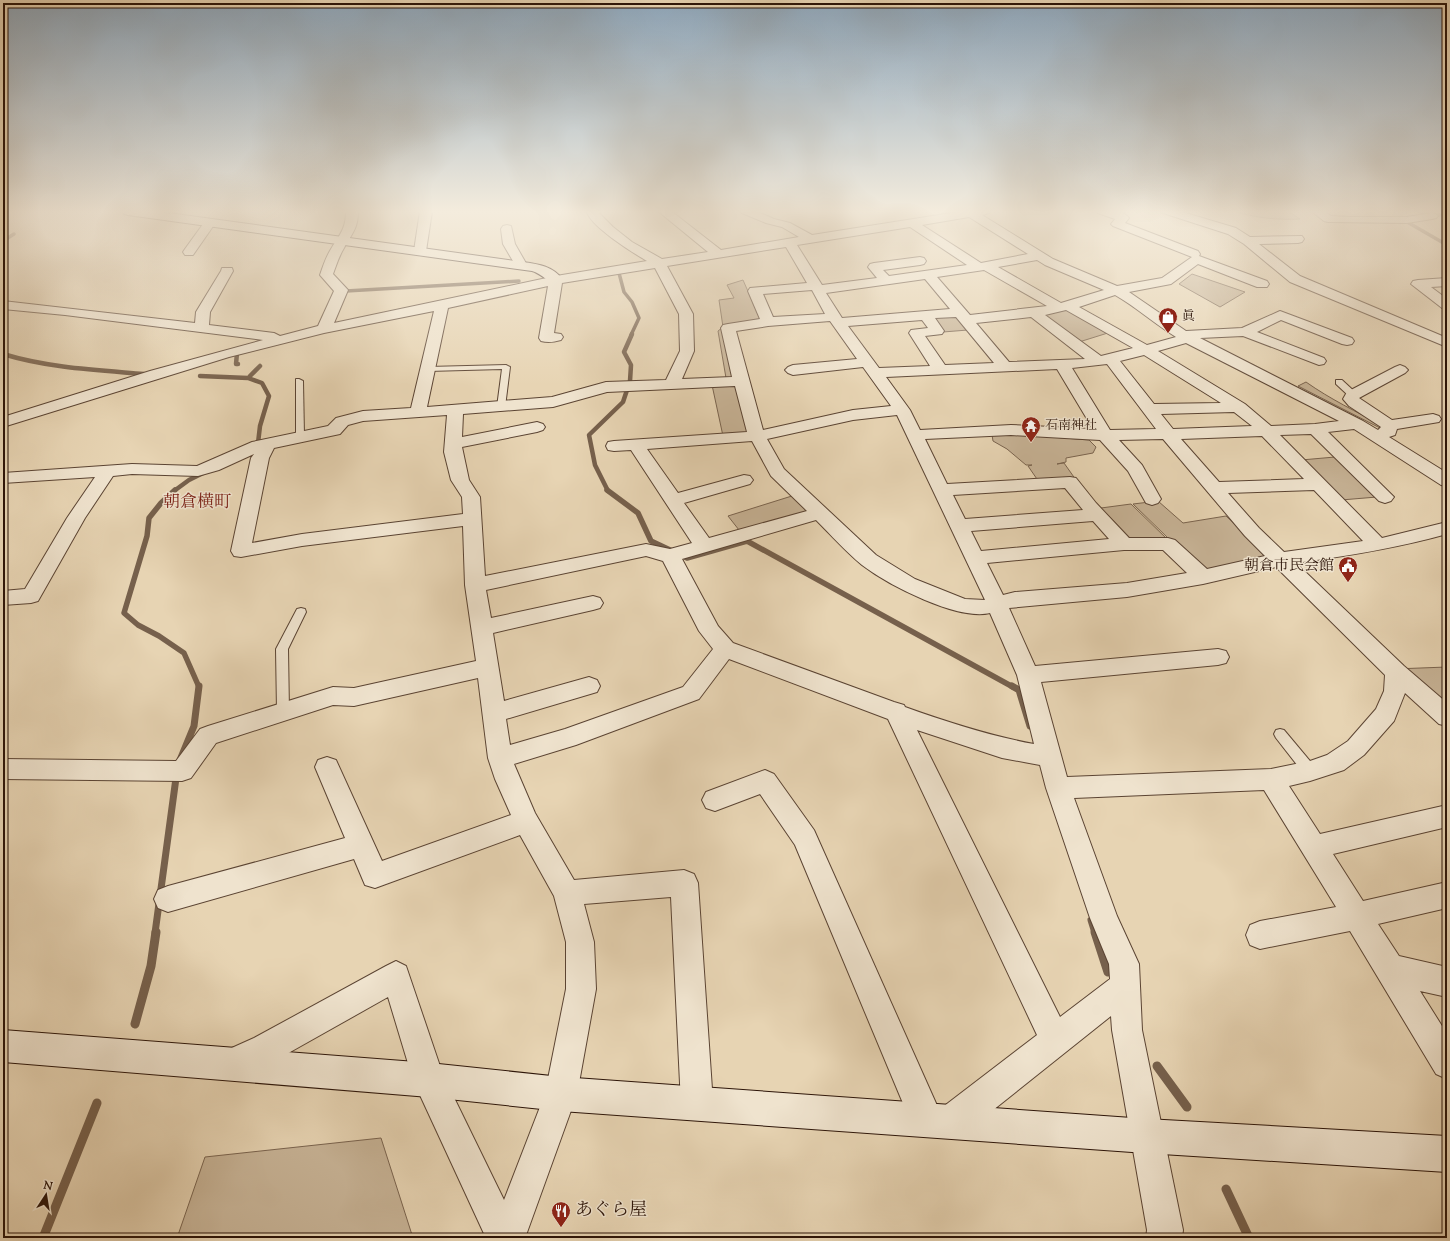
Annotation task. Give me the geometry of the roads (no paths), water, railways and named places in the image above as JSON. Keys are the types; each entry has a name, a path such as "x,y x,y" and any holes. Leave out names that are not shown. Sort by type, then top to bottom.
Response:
{"street":[{"path":"324,329 341,290 326,276 329,269"},
{"path":"540,269 553,275 556,280 546,338"},
{"path":"593,269 597,273"},
{"path":"3,422 224,354 324,329 556,280 620,269"},
{"path":"663,269 686,314 687,350 672,383"},
{"path":"806,269 836,320 902,410 960,526 997,604 1028,675 1058,788 1104,918 1124,964 1127,1030 1165,1230 1164,1238"},
{"path":"876,269 887,280"},
{"path":"768,322 755,291 817,288 967,269"},
{"path":"986,269 1146,349 1239,407 1266,430 1378,545"},
{"path":"1066,269 1116,290 1135,301 1165,324 1186,336 1357,424 1383,430 1433,419"},
{"path":"1184,269 1166,281 1116,290 1063,307 1034,313 963,316 926,315 768,322 728,328 757,436 777,472 869,560 908,584 962,606 981,608 1015,599 1127,590 1203,577 1281,559 1378,545 1447,528"},
{"path":"1223,269 1262,284"},
{"path":"1283,269 1295,279 1447,343"},
{"path":"202,328 203,312 227,271"},
{"path":"928,274 1004,366"},
{"path":"1404,284 1447,282"},
{"path":"1418,284 1447,305"},
{"path":"3,305 65,311 287,339"},
{"path":"418,412 442,305"},
{"path":"1034,313 1104,360 1150,409 1168,434 1252,532 1396,672 1447,717"},
{"path":"793,370 871,367 940,369 1062,364 1104,360 1146,349 1186,336 1245,332 1287,313 1347,341"},
{"path":"926,315 938,331 916,333 940,369"},
{"path":"1245,332 1319,361"},
{"path":"1062,364 1105,435 1136,469 1152,498"},
{"path":"1400,370 1353,395 1351,399 1383,430 1447,481"},
{"path":"3,478 108,470 155,469 198,471 258,446 334,430 342,421 363,416 553,402 606,387 741,381"},
{"path":"1150,409 1239,407"},
{"path":"455,410 453,452 460,480 471,497 475,585 500,758 507,779 526,821 567,893 580,942 581,989 561,1094 505,1238"},
{"path":"614,446 757,436 853,415 902,410"},
{"path":"915,435 1011,430 1105,435 1168,434 1315,429 1357,424"},
{"path":"453,444 537,428"},
{"path":"1315,429 1385,497"},
{"path":"268,444 260,458 241,551 302,540 472,519"},
{"path":"636,445 704,546"},
{"path":"3,598 31,596 76,518 108,470"},
{"path":"674,500 744,480"},
{"path":"942,490 1070,482 1124,544"},
{"path":"1214,488 1319,484"},
{"path":"475,585 646,550 670,556 819,513"},
{"path":"960,526 1098,515"},
{"path":"975,558 1124,544 1168,544 1203,577"},
{"path":"670,556 710,631 725,649 913,718 1002,748 1049,757"},
{"path":"482,628 593,603"},
{"path":"500,758 568,738 691,693 725,649"},
{"path":"1028,675 1218,657"},
{"path":"3,769 182,771 208,736 333,696 354,697 488,667"},
{"path":"1058,788 1271,779 1310,771 1335,763 1356,748 1386,714 1395,691 1396,672"},
{"path":"494,713 590,686"},
{"path":"896,711 1056,1041"},
{"path":"327,767 375,876 526,821"},
{"path":"1271,779 1358,916 1447,1064"},
{"path":"715,800 765,781 805,838 939,1121"},
{"path":"1314,846 1447,816"},
{"path":"168,899 362,845"},
{"path":"567,893 684,883 697,1104"},
{"path":"1260,935 1358,916 1447,895"},
{"path":"1390,969 1447,982"},
{"path":"231,1064 264,1049 396,976 429,1080 505,1238"},
{"path":"939,1121 1056,1041 1125,986"},
{"path":"3,1046 429,1080 561,1094 1146,1136 1447,1154"}],"lane":[{"path":"428,369 506,367 501,407"},
{"path":"299,381 300,436"},
{"path":"1339,382 1353,395"},
{"path":"283,712 282,649 301,612"},
{"path":"1280,734 1310,771"}],"waterway":[{"path":"619,273 624,292 632,302 639,318 631,335"},
{"path":"346,291 519,281"},
{"path":"608,491 595,465 589,435 623,402 630,381 631,365 624,352 632,334"},
{"path":"237,353 236,364 238,364"},
{"path":"3,354 20,359 90,370 144,374"},
{"path":"250,376 260,366"},
{"path":"200,376 248,378 262,383 269,396 260,426 258,443"},
{"path":"174,491 189,480 203,473"},
{"path":"175,490 161,503 149,518 147,536 124,613 138,625 159,636 184,653 199,687"},
{"path":"608,491 638,513 651,541 687,558 747,541 1013,687"},
{"path":"1012,686 1019,690 1030,726"},
{"path":"180,760 194,726 199,687"},
{"path":"155,933 176,778"},
{"path":"1091,920 1095,933"},
{"path":"135,1024 151,966 156,932"},
{"path":"1095,932 1108,972"},
{"path":"1157,1066 1187,1107"},
{"path":"43,1238 97,1103"},
{"path":"1226,1189 1249,1238"}],"place":[{"name":"眞","path":"1168,334"},
{"name":"石南神社","path":"1031,443"},
{"name":"朝倉市民会館","path":"1348,583"},
{"name":"あぐら屋","path":"561,1228"}],"district":[{"name":"朝倉横町","path":"197,503"}]}
